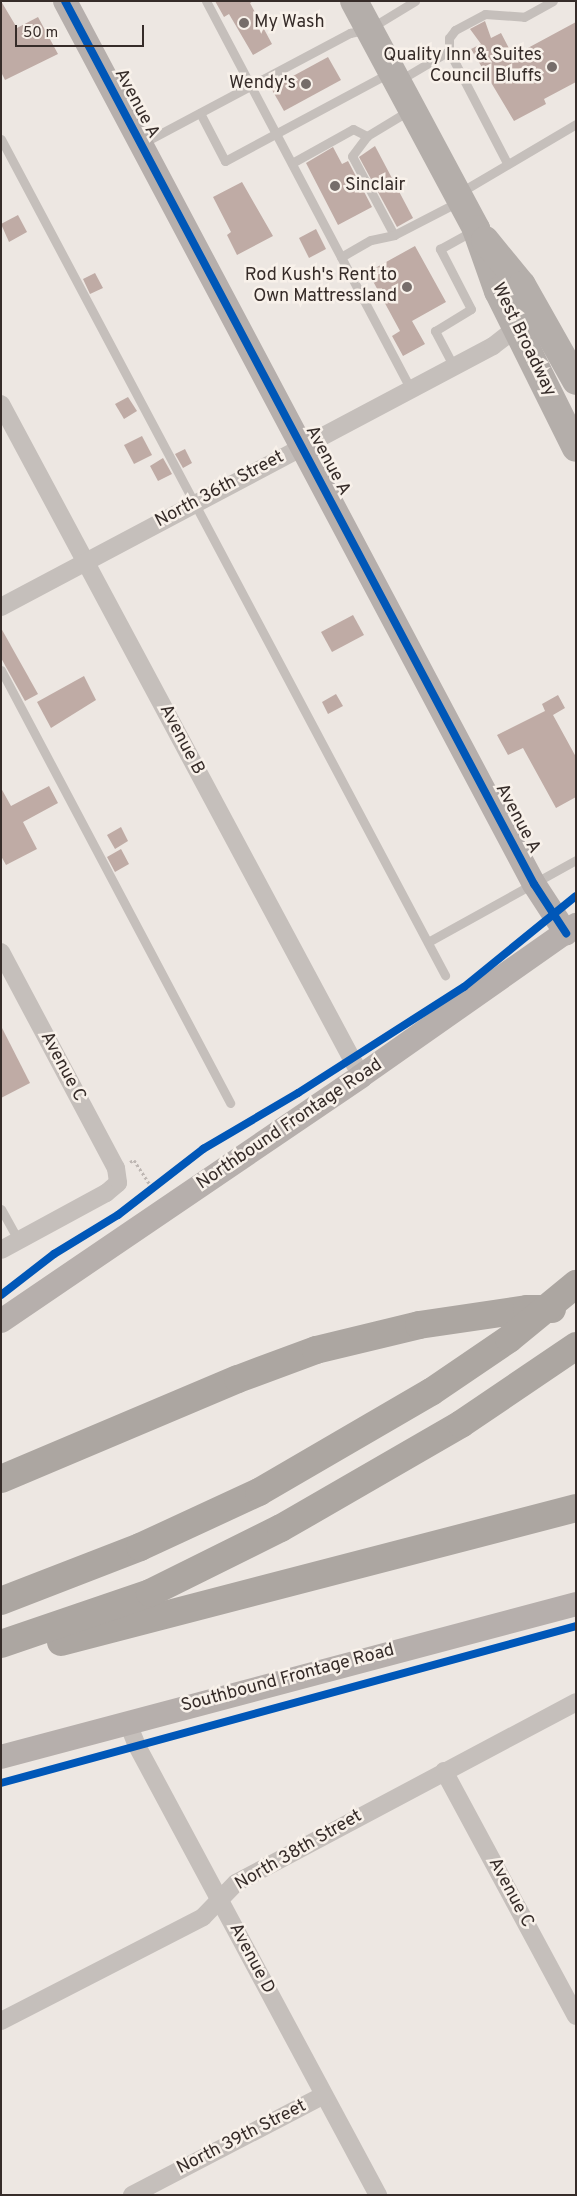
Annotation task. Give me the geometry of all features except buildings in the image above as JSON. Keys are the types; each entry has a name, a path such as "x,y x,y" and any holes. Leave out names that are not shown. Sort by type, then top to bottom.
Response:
{"highway":[{"path":"1,1601 140,1547 258,1492 430,1392 510,1339 576,1284"},
{"path":"1,1479 153,1414 316,1350 420,1325 527,1309 576,1308"},
{"path":"1,1644 150,1593 281,1528 462,1424 576,1346"},
{"path":"1,1658 472,1533 576,1508"}],"main road":[{"name":"West Broadway","path":"354,1 476,229 516,328 576,448"},
{"name":"West Broadway","path":"476,229 522,285 576,381"}],"street":[{"name":"Avenue A","path":"65,1 534,884 571,929"},
{"name":"North 36th Street","path":"1,607 412,390 493,346 516,328"},
{"name":"Avenue B","path":"1,404 361,1076"},
{"name":"Northbound Frontage Road","path":"1,1321 361,1076 571,929"},
{"name":"Avenue C","path":"1,952 116,1168 118,1183 106,1193 18,1240"},
{"path":"1,1250 18,1240"},
{"name":"Southbound Frontage Road","path":"1,1757 127,1721 576,1604"},
{"name":"North 38th Street","path":"1,2022 203,1918 236,1883 576,1702"},
{"name":"Avenue D","path":"127,1721 136,1746 378,2195"},
{"name":"Avenue C","path":"444,1771 576,2016"},
{"name":"North 39th Street","path":"132,2195 324,2095"}],"lane":[{"path":"206,1 412,390"},
{"path":"141,144 350,33 369,29 415,1"},
{"path":"507,163 449,51 448,38 455,30 485,14 524,17 553,1"},
{"path":"200,113 225,161 394,76 449,51"},
{"path":"394,235 352,156 367,136 412,109"},
{"path":"341,257 371,240 394,235 458,197 507,163 576,124"},
{"path":"292,162 352,129 367,136"},
{"path":"1,139 445,975"},
{"path":"454,367 435,331 471,309 440,249 476,229"},
{"path":"1,670 230,1103"},
{"path":"428,942 576,860"},
{"path":"1,1209 18,1240"}],"path":[{"path":"146,1194 160,1184"}],"cycle path":[{"path":"65,1 534,884 566,933"},
{"path":"1,1295 54,1254 118,1215 203,1149 298,1093 464,987 576,896"},
{"path":"1,1783 576,1626"}],"place":[{"name":"My Wash","path":"244,23"},
{"name":"Quality Inn & Suites Council Bluffs","path":"552,67"},
{"name":"Wendy's","path":"306,84"},
{"name":"Sinclair","path":"335,186"},
{"name":"Rod Kush's Rent to Own Mattressland","path":"407,287"}]}
